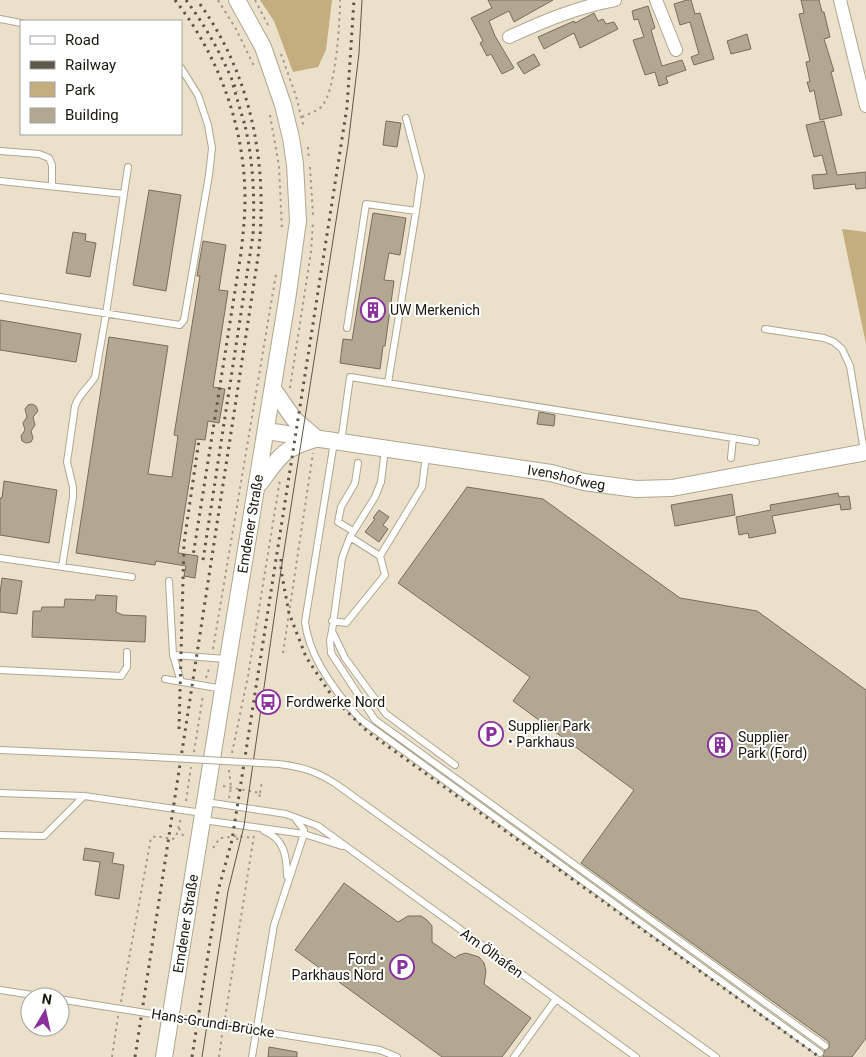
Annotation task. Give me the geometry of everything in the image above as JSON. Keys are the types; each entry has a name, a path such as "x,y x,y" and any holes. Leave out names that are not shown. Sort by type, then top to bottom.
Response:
{"street":[{"name":"Emdener Straße","path":"164,1057 223,688 220,658 257,486 298,221 295,164 291,138 273,72 263,47 237,0"},
{"path":"509,37 574,9 615,0"},
{"path":"656,0 676,50"},
{"path":"840,0 866,106"},
{"path":"272,389 315,446"},
{"name":"Ivenshofweg","path":"266,431 315,446 337,441 551,473 584,482 636,489 672,488 865,453"},
{"path":"257,486 284,452 303,442 315,446"}],"lane":[{"path":"0,20 20,23"},
{"path":"0,297 180,325 184,320 209,176 212,148 208,125 198,95 182,70"},
{"path":"388,383 421,176 406,118"},
{"path":"0,151 39,154 49,158 52,165 52,186"},
{"path":"62,567 73,497 73,487 67,462 75,406 78,397 95,377 128,167"},
{"path":"0,181 124,194"},
{"path":"347,328 366,204 416,212"},
{"path":"765,329 824,338 834,342 842,349 850,366 865,453"},
{"path":"756,442 350,377 306,622 314,654 322,668 360,719 820,1053"},
{"path":"731,458 733,438"},
{"path":"385,448 381,482 375,497 351,534 342,558 330,640 331,653 375,720 826,1046"},
{"path":"380,556 422,487 426,454"},
{"path":"332,621 346,623 385,575 380,556 338,522 341,508 356,483 358,463"},
{"path":"0,558 132,577"},
{"path":"169,581 173,655 180,682"},
{"path":"332,631 345,658 386,714 455,765"},
{"path":"0,670 121,676 127,667 128,652"},
{"path":"173,655 220,658"},
{"path":"165,679 223,688"},
{"path":"0,750 279,764 296,766 317,772 716,1057"},
{"path":"0,793 84,796 204,812"},
{"path":"0,835 44,836 84,796"},
{"name":"Am Ölhafen","path":"204,812 258,810 293,816 318,826 636,1057"},
{"name":"Am Ölhafen","path":"204,812 255,828 304,834 348,849"},
{"path":"252,1057 274,925 304,834 304,830 298,820 293,816"},
{"path":"255,828 277,838 282,844 287,865 287,882"},
{"path":"0,990 20,993"},
{"path":"514,1057 556,999"},
{"name":"Hans-Grundi-Brücke","path":"70,1001 380,1050 397,1057"}],"path":[{"path":"218,0 255,68"},
{"path":"302,116 322,107 328,96 333,76 340,0"},
{"path":"270,115 279,166 283,220 281,235"},
{"path":"193,754 204,686 220,658 276,272"},
{"path":"283,653 315,446"},
{"path":"231,759 248,676 281,472"},
{"path":"121,1002 151,838 156,836 173,840 176,837 184,810 192,764"},
{"path":"230,766 231,786 260,793"},
{"path":"258,810 262,780"},
{"path":"225,1018 255,828"},
{"path":"237,840 238,836 253,838"},
{"path":"112,1057 119,1011"},
{"path":"219,1057 223,1028"}],"green space":[{"path":"260,0 332,0 326,50 318,67 293,72 274,21"},
{"path":"842,229 866,232 866,344"}],"building":[{"path":"488,0 553,0 514,22 509,11 489,21 495,36 514,68 502,74 491,54 487,56 480,43 483,41 471,18 492,8"},
{"path":"691,0 695,14 700,13 714,59 694,65 691,57 699,54 690,22 680,25 674,4"},
{"path":"801,0 819,0 822,12 824,12 830,37 824,39 834,71 831,72 842,115 820,120 814,90 810,92 807,82 810,82 806,62 810,61 799,14 804,13"},
{"path":"648,6 655,28 651,30 662,66 682,60 686,70 666,77 668,83 659,86 655,72 645,75 633,40 644,37 638,19 634,20 632,11"},
{"path":"594,13 598,21 603,19 606,24 614,22 618,29 580,48 574,33 544,49 538,37 574,21 575,23"},
{"path":"747,34 751,49 731,54 727,41"},
{"path":"534,54 540,65 524,74 517,63"},
{"path":"386,121 401,123 397,147 383,145"},
{"path":"824,121 837,175 866,172 866,188 856,189 855,184 814,189 812,175 827,174 822,155 814,157 806,125"},
{"path":"149,190 181,195 166,291 133,285"},
{"name":"UW Merkenich","path":"373,213 406,218 400,255 389,253 384,280 394,281 380,369 340,363 343,339 352,340"},
{"path":"73,232 86,234 85,241 96,243 90,277 66,273"},
{"path":"203,241 226,245 219,290 228,291 213,387 225,389 219,423 208,421 205,440 196,439 178,553 198,556 195,578 184,576 186,566 156,561 155,565 76,553 109,337 168,346 148,474 172,477 178,436 174,435 200,276 197,276"},
{"path":"0,320 81,334 76,362 0,350"},
{"path":"28,405 36,406 38,411 33,417 35,425 31,431 33,438 31,442 26,443 22,441 21,436 25,430 23,423 27,417 25,409"},
{"path":"539,412 555,415 554,426 537,424"},
{"path":"4,481 57,490 49,543 0,535 0,498 2,498"},
{"name":"Supplier Park (Ford)","path":"467,487 543,499 680,598 757,611 866,690 866,1038 852,1057 823,1057 824,1051 829,1048 829,1042 581,863 634,790 513,701 530,677 398,583"},
{"path":"838,493 839,497 849,496 851,509 841,510 840,504 772,516 776,533 749,538 748,533 739,535 736,517 771,510 770,505"},
{"path":"732,494 735,515 675,526 671,505"},
{"path":"379,510 389,517 383,525 388,529 379,542 365,532"},
{"path":"2,578 22,581 17,614 0,612"},
{"path":"96,595 117,596 116,612 123,615 146,616 145,642 32,637 33,611 41,611 42,607 64,607 65,599 95,600"},
{"path":"85,848 114,853 112,863 124,865 119,899 95,895 100,862 83,860"},
{"name":"Ford • Parkhaus Nord","path":"344,883 398,922 408,916 421,916 427,920 432,926 432,942 455,958 466,953 479,957 484,963 486,971 484,984 531,1018 502,1057 442,1057 295,950"},
{"path":"269,1047 297,1052 297,1057 268,1057"}],"tram line":[{"path":"202,1057 228,891 244,826 281,570 348,145 359,53 362,0"}],"railway":[{"path":"175,0 191,22 204,45 226,94 240,146 244,172 245,199 241,253 193,556"},
{"path":"186,0 214,44 237,92"},
{"path":"135,1057 258,257 261,223 261,189 258,156 252,122 243,90 231,59 216,29 197,0"},
{"path":"192,1057 218,891 232,840 347,107 354,0"},
{"path":"233,85 245,126"},
{"path":"203,560 253,235 253,178 244,121"},
{"path":"179,729 184,543 199,440"},
{"path":"281,559 281,570 289,613 306,657 334,699 368,732 818,1056"}],"place":[{"name":"UW Merkenich","path":"373,310"},
{"name":"Fordwerke Nord","path":"268,702"},
{"name":"Supplier Park • Parkhaus","path":"491,734"},
{"name":"Supplier Park (Ford)","path":"720,745"},
{"name":"Ford • Parkhaus Nord","path":"402,967"}]}
